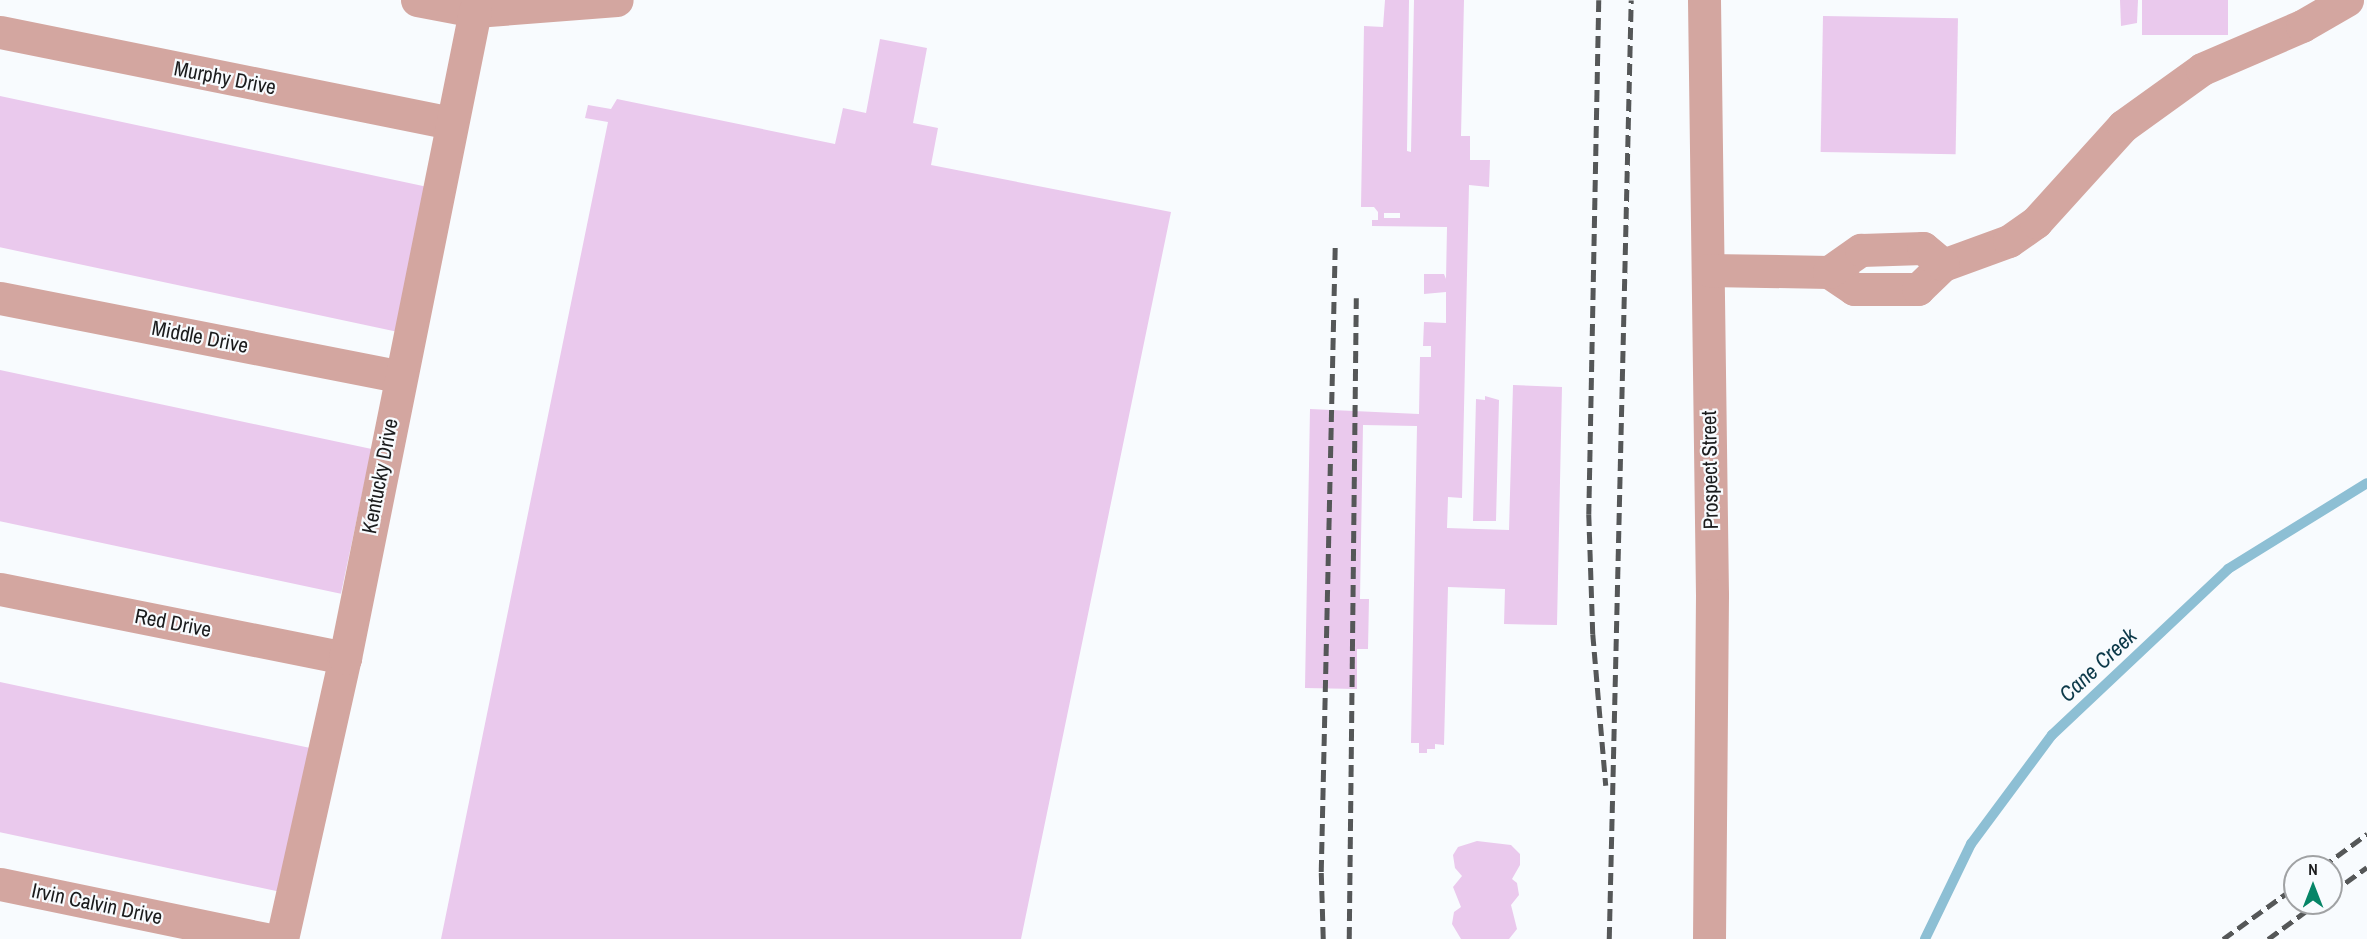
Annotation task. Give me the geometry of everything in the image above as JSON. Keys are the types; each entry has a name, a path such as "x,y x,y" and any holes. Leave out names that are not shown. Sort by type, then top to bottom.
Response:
{"street":[{"path":"417,0 475,11 617,0"},
{"name":"Prospect Street","path":"1704,0 1712,595 1709,939"},
{"path":"1707,270 1829,272 1861,250 1923,248 1942,266 2009,241 2036,222 2123,126 2202,69 2302,26 2347,0"},
{"name":"Kentucky Drive","path":"282,939 345,658 399,376 475,11"},
{"name":"Murphy Drive","path":"0,32 450,123"},
{"name":"Middle Drive","path":"0,298 399,376"},
{"name":"Red Drive","path":"0,589 345,658"},
{"name":"Irvin Calvin Drive","path":"0,884 265,939"}],"building":[{"path":"1385,0 1409,0 1407,151 1411,152 1414,0 1464,0 1461,136 1470,136 1470,160 1490,160 1489,187 1469,185 1462,498 1448,497 1447,528 1509,530 1513,385 1562,387 1557,625 1504,624 1505,589 1448,587 1444,745 1435,744 1435,749 1427,749 1427,753 1419,753 1419,743 1411,743 1417,426 1363,425 1360,599 1369,599 1368,649 1357,649 1357,689 1305,688 1310,409 1419,414 1420,357 1431,357 1431,346 1423,346 1424,322 1446,323 1446,292 1424,294 1424,274 1444,274 1446,279 1447,227 1372,226 1372,220 1378,220 1378,212 1374,207 1361,207 1364,26 1383,27","holes":["1384,213 1400,213 1400,218 1384,218"]},
{"path":"2120,0 2138,0 2137,23 2121,26"},
{"path":"2142,0 2228,0 2228,35 2142,35"},
{"path":"1823,16 1958,18 1956,154 1821,152"},
{"path":"880,39 927,48 913,123 938,128 931,165 1171,212 1021,939 441,939 608,122 585,118 588,105 611,109 617,99 835,144 843,108 866,113"},
{"path":"0,96 426,187 396,331 0,247"},
{"path":"0,370 372,449 341,594 0,521"},
{"path":"1485,396 1499,400 1496,521 1473,521 1476,399 1485,400"},
{"path":"0,682 309,748 279,891 0,832"},
{"path":"1477,841 1511,845 1520,854 1520,865 1512,879 1517,883 1519,895 1511,905 1517,929 1509,939 1461,939 1452,924 1454,912 1461,907 1453,887 1462,876 1455,868 1453,855 1458,847"}],"waterway":[{"name":"Cane Creek","path":"1925,939 1971,844 2052,735 2228,569 2367,483"}],"railway":[{"path":"1599,0 1589,514 1593,634 1606,785"},
{"path":"1609,939 1631,0"},
{"path":"1323,939 1321,872 1335,244"},
{"path":"1349,939 1356,298"},
{"path":"2338,855 2367,834"},
{"path":"2343,884 2367,867"},
{"path":"2223,939 2283,896"},
{"path":"2268,939 2301,915"}]}
